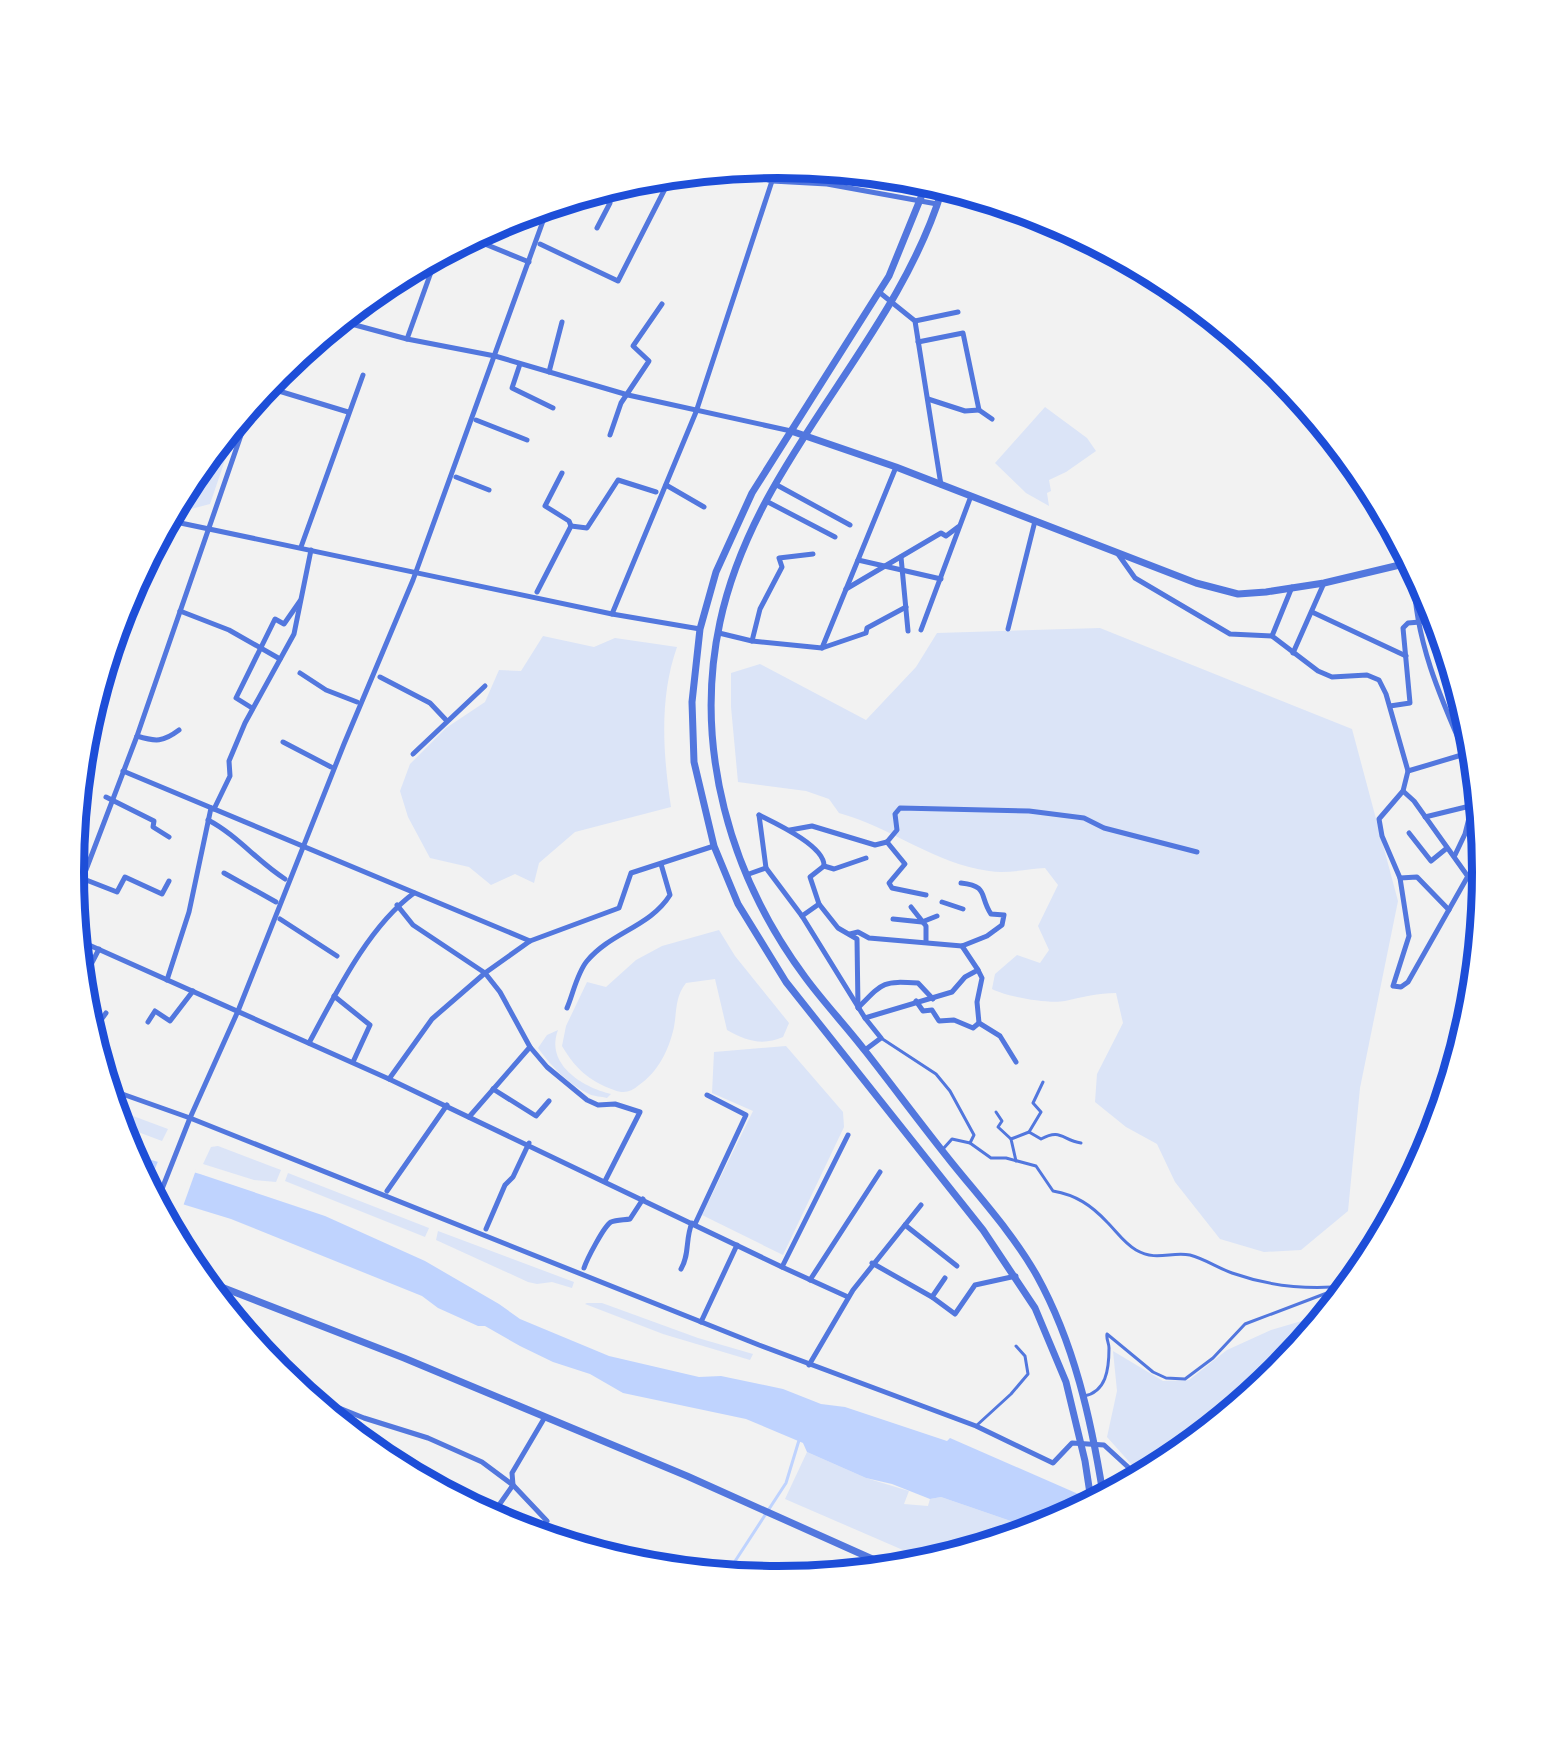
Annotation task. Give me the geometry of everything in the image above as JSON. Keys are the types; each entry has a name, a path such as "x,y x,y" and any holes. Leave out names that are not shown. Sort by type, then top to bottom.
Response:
{"street":[{"path":"612,614 696,412 773,178"},
{"path":"764,179 827,184 937,204"},
{"path":"540,244 618,281 665,188"},
{"path":"923,194 898,260 741,514 716,572 700,629 692,702 694,762 714,846 738,904 786,982 983,1230 1016,1276 1035,1308 1057,1357 1081,1444 1090,1492"},
{"path":"939,198 917,256 775,484 735,568 719,633 711,698 713,758 733,842 746,875 757,900 805,977 865,1050 1035,1272 1069,1347 1095,1444 1101,1486"},
{"path":"597,228 610,203 604,201"},
{"path":"162,1190 184,1132 238,1011 415,573 544,219"},
{"path":"484,244 529,262"},
{"path":"408,339 432,271"},
{"path":"879,292 915,321 941,485"},
{"path":"610,435 621,403 628,396 649,361 633,346 662,304"},
{"path":"915,321 958,312"},
{"path":"651,318 657,324"},
{"path":"549,372 562,322"},
{"path":"353,324 408,339 495,356 628,396 791,431 896,467 1196,583 1238,594 1324,583 1399,565"},
{"path":"918,342 963,333 979,410"},
{"path":"520,364 512,388 553,408"},
{"path":"301,547 363,375"},
{"path":"279,390 348,412"},
{"path":"928,399 965,411 979,410 992,418"},
{"path":"476,420 527,440"},
{"path":"84,876 110,798 137,736 242,431"},
{"path":"822,648 896,467"},
{"path":"562,473 545,506 569,522 571,526 587,528 618,480 656,492"},
{"path":"456,477 489,490"},
{"path":"775,484 850,525"},
{"path":"666,485 704,507"},
{"path":"921,630 971,496"},
{"path":"766,501 835,537"},
{"path":"1008,629 1035,521"},
{"path":"179,523 612,614 700,629"},
{"path":"537,592 571,526"},
{"path":"846,589 941,533 946,536 960,526"},
{"path":"167,980 189,912 212,808 230,776 229,761 252,708 294,634 311,550"},
{"path":"752,641 760,609 782,567 779,558 813,554"},
{"path":"1118,554 1135,578 1230,634 1272,636 1318,671 1332,677 1367,675 1379,680 1408,771 1403,791 1379,819 1382,836 1400,878 1408,936 1393,986 1401,987 1408,982 1468,876"},
{"path":"901,557 908,631"},
{"path":"858,560 941,579"},
{"path":"1293,653 1324,583"},
{"path":"1272,636 1292,587"},
{"path":"252,708 236,698 275,619 284,624 303,598"},
{"path":"1418,604 1428,657 1459,739"},
{"path":"719,633 752,641 822,648 866,633 867,628 906,607"},
{"path":"180,611 229,630 280,659"},
{"path":"1312,612 1406,656"},
{"path":"1389,706 1410,703 1403,628 1408,623 1420,622"},
{"path":"300,673 326,690 357,702"},
{"path":"380,677 430,703 447,721"},
{"path":"413,754 485,686"},
{"path":"137,736 156,741 166,740 179,730"},
{"path":"283,742 331,767"},
{"path":"1408,771 1462,755"},
{"path":"123,771 530,941"},
{"path":"1403,791 1472,879"},
{"path":"110,798 153,821 153,827 169,837"},
{"path":"1425,817 1469,806"},
{"path":"790,830 812,826 875,845 887,842 897,830 895,813 900,808 1029,811 1084,818 1104,828 1197,852"},
{"path":"1455,855 1465,834 1469,811"},
{"path":"824,866 824,860 820,854 790,830 759,815 766,868 802,916 858,1008 881,1038 865,1050"},
{"path":"208,820 218,825 267,868 285,879"},
{"path":"1409,833 1431,861 1447,848"},
{"path":"887,842 905,864 889,883 892,888 926,895"},
{"path":"390,1079 432,1019 485,973 530,941 619,908 626,879 631,873 714,846"},
{"path":"824,866 834,869 866,858"},
{"path":"567,1008 586,962 604,945 661,910 670,895 661,864"},
{"path":"824,866 810,877 819,903 838,928 857,939 858,1008"},
{"path":"746,875 766,868"},
{"path":"224,873 276,902"},
{"path":"84,879 117,892 125,877 162,894 169,881"},
{"path":"1400,878 1417,877 1449,910"},
{"path":"850,934 858,932 869,938 962,946 987,936 1002,925 1004,915 991,915 985,906 984,892 976,884 961,883"},
{"path":"309,1042 355,962 397,905 414,892"},
{"path":"942,902 963,909"},
{"path":"802,916 819,903"},
{"path":"397,905 412,925 485,973 500,992 530,1047 547,1067 587,1100 598,1105 615,1104 640,1112 605,1180"},
{"path":"911,907 924,921 926,942"},
{"path":"893,919 924,921 937,916"},
{"path":"280,919 336,956"},
{"path":"88,944 529,1143 848,1297"},
{"path":"962,946 982,978 977,1002 979,1023"},
{"path":"90,966 99,949"},
{"path":"865,1018 952,992 965,977 978,970"},
{"path":"858,1008 877,988 890,981 918,983 933,999"},
{"path":"148,1022 155,1011 170,1021 193,991"},
{"path":"334,996 370,1025 353,1062"},
{"path":"916,1001 923,1011 932,1011 939,1021 954,1020 973,1028 979,1023"},
{"path":"100,1021 106,1013"},
{"path":"979,1023 1000,1036 1016,1062"},
{"path":"469,1117 530,1047"},
{"path":"493,1089 536,1116 549,1101"},
{"path":"120,1093 190,1118 809,1365 976,1426 1053,1463 1072,1443 1095,1444 1104,1445 1128,1467"},
{"path":"681,1269 688,1254 688,1232 746,1115 707,1095"},
{"path":"387,1191 447,1105"},
{"path":"782,1267 848,1135"},
{"path":"486,1229 505,1185 513,1177 529,1143"},
{"path":"810,1280 880,1172"},
{"path":"584,1268 592,1247 600,1240 605,1229 611,1222 630,1219 643,1199"},
{"path":"809,1365 848,1297 872,1263 921,1205"},
{"path":"905,1225 957,1266"},
{"path":"701,1322 737,1245"},
{"path":"872,1263 932,1297 955,1314 975,1285 1016,1276"},
{"path":"932,1297 945,1278"},
{"path":"221,1287 404,1358 545,1417 874,1560"},
{"path":"336,1406 364,1418 428,1437 482,1462 513,1485 547,1521"},
{"path":"497,1507 513,1485 512,1473 545,1417"}],"lane":[{"path":"881,1038 929,1069 950,1091 974,1135 970,1143"},
{"path":"1011,1139 1029,1132 1041,1112 1033,1103 1043,1082"},
{"path":"996,1112 1002,1121 998,1127 1011,1139 1016,1161"},
{"path":"1029,1132 1041,1139 1051,1133 1060,1134 1071,1141 1081,1143"},
{"path":"942,1150 952,1139 970,1143 991,1158 1036,1166 1053,1191 1083,1200 1127,1245 1157,1258 1187,1254 1245,1277 1304,1289 1335,1287"},
{"path":"1082,1396 1095,1394 1104,1384 1109,1346 1107,1334 1153,1372 1166,1378 1185,1379 1213,1358 1245,1324 1331,1291"},
{"path":"976,1426 1028,1374 1025,1356 1016,1346"}],"shaded area":[{"path":"1045,407 1087,438 1096,451 1066,472 1049,480 1051,491 1047,493 1049,506 1026,493 995,463"},
{"path":"230,447 210,504 188,508"},
{"path":"1100,628 1352,729 1398,901 1360,1088 1348,1211 1301,1250 1264,1252 1220,1239 1175,1182 1157,1144 1126,1127 1095,1102 1097,1074 1123,1023 1116,993 1049,1002 1018,997 992,989 995,974 1017,955 1040,963 1049,950 1038,926 1058,885 1045,868 1003,872 969,867 839,813 829,799 806,791 738,782 731,707 731,673 760,664 866,720 916,667 937,633"},
{"path":"543,636 594,647 615,638 677,647 667,686 664,726 671,807 575,832 539,863 534,883 515,874 491,885 469,867 430,858 408,817 400,791 410,764 446,728 485,702 499,670 521,671"},
{"path":"719,930 735,956 789,1023 783,1037 762,1042 741,1037 727,1030 715,979 686,983 682,988 666,1052 652,1074 630,1091 614,1090 597,1082 572,1061 562,1046 566,1026 587,982 606,987 636,960 662,946"},
{"path":"558,1030 555,1042 561,1063 578,1080 611,1094 607,1098 591,1095 567,1080 538,1048 547,1035"},
{"path":"786,1046 843,1112 844,1127 783,1255 702,1215 753,1111 712,1093 714,1052"},
{"path":"128,1114 168,1129 162,1141 134,1131"},
{"path":"218,1146 281,1170 276,1182 254,1180 203,1164 211,1147"},
{"path":"288,1173 429,1228 425,1237 285,1181"},
{"path":"438,1231 574,1282 572,1288 552,1282 537,1284 528,1282 436,1240"},
{"path":"602,1303 698,1338 753,1354 750,1360 663,1334 585,1304"},
{"path":"1309,1319 1269,1363 1236,1394 1164,1450 1135,1468 1107,1437 1117,1391 1113,1351 1163,1381 1189,1380 1227,1350 1271,1330"},
{"path":"807,1452 866,1478 909,1491 904,1504 928,1506 930,1499 941,1497 1018,1524 958,1543 911,1553 785,1499"}],"water":[{"path":"147,1159 325,1216 425,1261 499,1304 520,1319 609,1356 699,1377 721,1376 783,1389 821,1404 845,1407 947,1441 950,1438 1083,1496 1018,1524 941,1497 930,1499 892,1484 866,1478 807,1452 803,1443 746,1419 623,1393 590,1374 553,1362 485,1326 478,1326 438,1308 422,1296 231,1219 167,1199"}],"pier":[{"path":"159,1159 196,1170 182,1209 169,1204 153,1173"}],"waterway":[{"path":"733,1565 786,1483 800,1437"}]}
